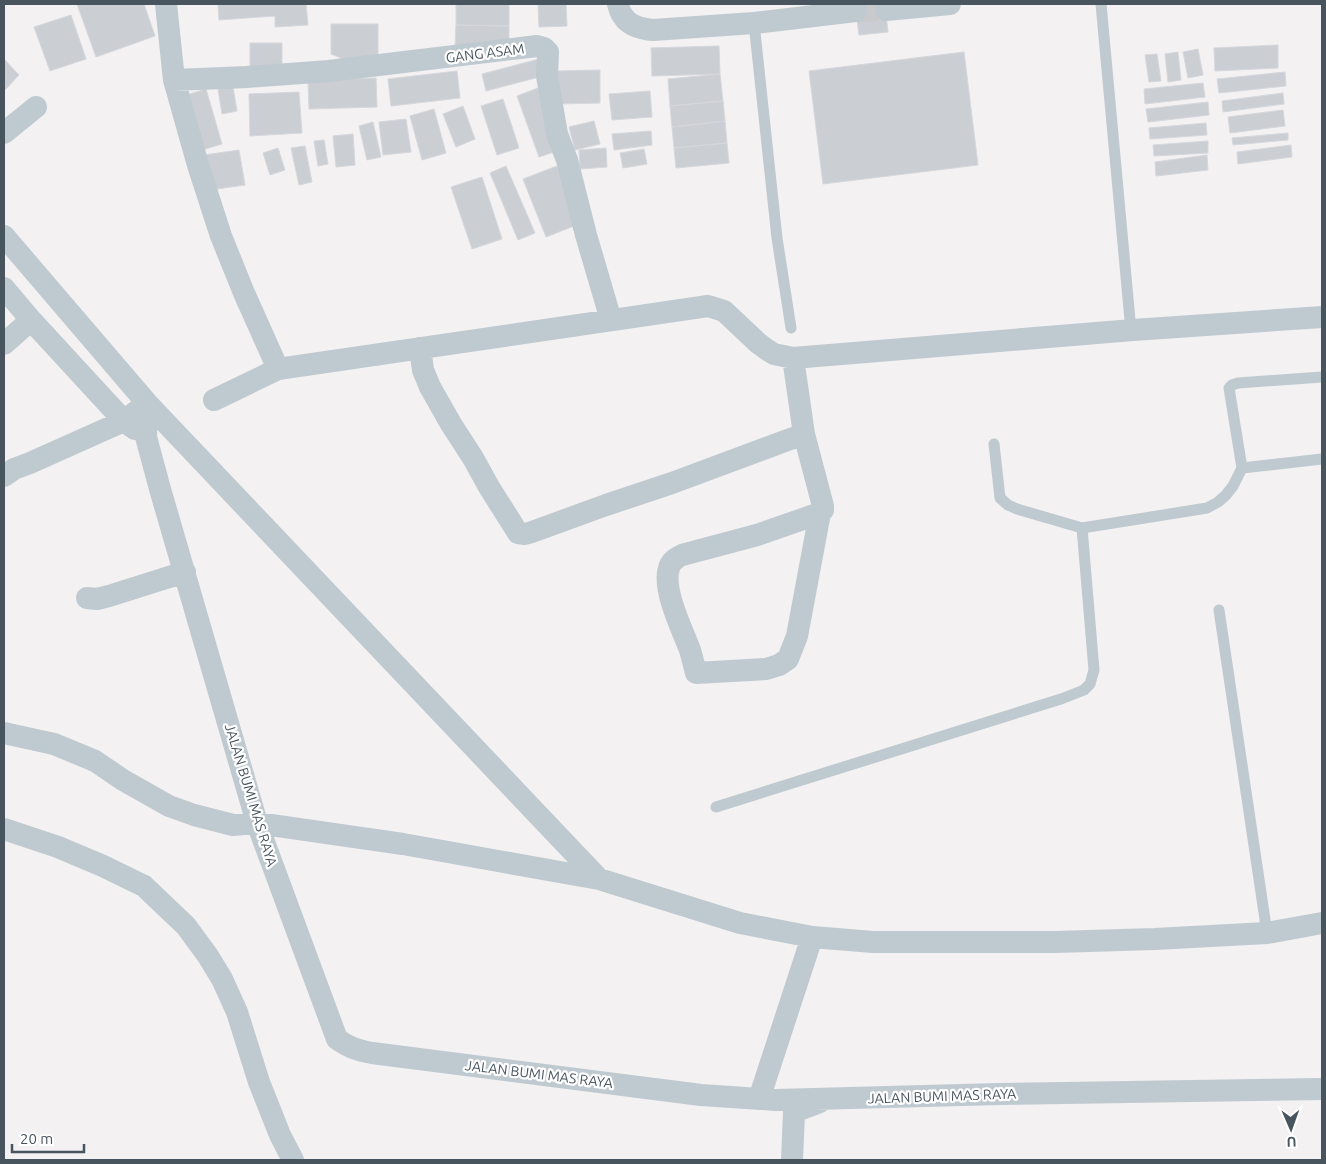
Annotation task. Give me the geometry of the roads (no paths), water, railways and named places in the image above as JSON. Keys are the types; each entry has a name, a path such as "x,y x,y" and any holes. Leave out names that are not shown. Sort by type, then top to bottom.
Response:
{"street":[{"path":"166,4 174,80 198,164 221,236 278,369"},
{"path":"618,4 623,17 632,24 642,29 653,30 754,24 856,11"},
{"path":"886,10 950,4"},
{"name":"GANG ASAM","path":"174,80 329,72 519,50 537,46 544,48 548,52 547,76 557,134 567,160 586,235 611,320"},
{"path":"4,134 36,107"},
{"path":"4,236 146,403 599,879"},
{"path":"4,288 124,421 146,437"},
{"path":"214,400 278,369 708,306 724,311 758,344 774,354 793,358 1133,330 1322,317"},
{"path":"4,344 31,320"},
{"path":"420,348 423,370 430,387 518,533 532,532 804,434"},
{"path":"793,358 804,434 823,506 797,636 788,659 779,665 766,668 696,673 670,598 668,569 673,559 757,535 820,514"},
{"path":"4,476 14,469 30,464 124,421 146,403"},
{"name":"JALAN BUMI MAS RAYA","path":"146,403 146,437 257,823 337,1039 346,1046 356,1050 776,1104 828,1099 1009,1094 1322,1089"},
{"path":"87,598 97,599 109,596 185,572"},
{"path":"4,733 54,744 95,762 170,806 194,815 233,825 257,823 404,844 599,879 740,923 812,937 873,942 1055,942 1267,933 1322,923"},
{"path":"4,829 58,847 144,886 186,926 222,978 237,1012 262,1090 280,1135 293,1160"},
{"path":"792,1160 776,1104 812,937"}],"lane":[{"path":"1101,4 1130,320"},
{"path":"754,24 778,238 791,328"},
{"path":"994,444 1000,498 1008,505 1017,509 1082,528 1207,508 1226,495 1242,468 1229,388 1232,385 1322,377"},
{"path":"1242,468 1322,460"},
{"path":"716,807 1052,702 1084,690 1090,684 1094,670 1082,528"},
{"path":"1219,610 1267,933"}],"tunnel":[{"path":"856,11 886,10"}]}
